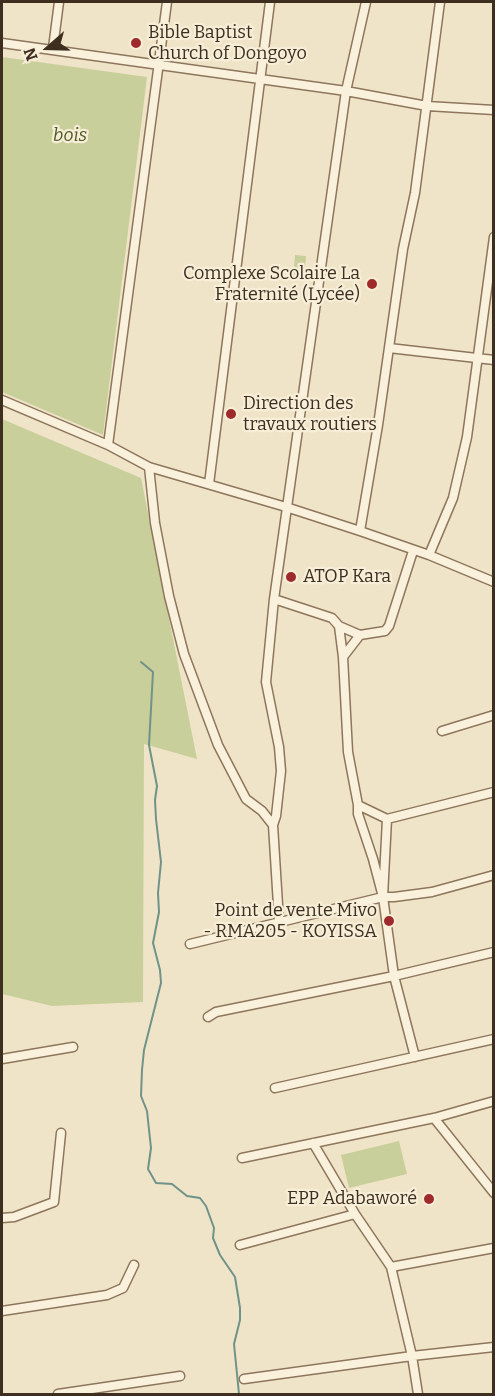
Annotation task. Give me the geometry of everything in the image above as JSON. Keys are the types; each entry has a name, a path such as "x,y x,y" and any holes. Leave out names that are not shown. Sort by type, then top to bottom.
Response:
{"street":[{"path":"53,48 59,2"},
{"path":"108,445 167,2"},
{"path":"208,484 270,2"},
{"path":"279,921 273,825 281,771 279,747 266,682 286,507 346,91 366,2"},
{"path":"360,531 378,425 403,249 415,193 440,2"},
{"path":"2,43 53,48 259,78 427,106 494,111"},
{"path":"429,555 453,498 468,437 494,237"},
{"path":"389,348 494,360"},
{"path":"2,400 108,445 149,467 360,531 429,555 494,582"},
{"path":"149,467 155,523 169,596 184,654 218,745 246,799 262,811 273,825"},
{"path":"274,599 332,618 339,626 360,636 385,631 389,626 413,551"},
{"path":"339,626 348,752 358,814 383,897 394,976 415,1057"},
{"path":"343,657 360,636"},
{"path":"442,731 494,715"},
{"path":"358,805 387,819 494,792"},
{"path":"383,897 387,819"},
{"path":"190,944 383,897 432,892 494,875"},
{"path":"208,1017 216,1012 236,1007 394,976 494,952"},
{"path":"275,1088 494,1039"},
{"path":"2,1059 73,1047"},
{"path":"242,1158 434,1118 494,1101"},
{"path":"434,1118 494,1193"},
{"path":"2,1218 14,1217 54,1202 61,1133"},
{"path":"313,1143 355,1214 391,1267 412,1356 418,1395"},
{"path":"240,1245 355,1214"},
{"path":"391,1267 494,1248"},
{"path":"2,1311 107,1295 123,1288 134,1265"},
{"path":"244,1379 494,1347"},
{"path":"58,1395 180,1376"}],"green space":[{"name":"bois","path":"2,57 147,77 103,435 2,392"},
{"path":"295,255 306,256 304,279 293,278"},
{"path":"2,419 141,478 197,759 144,744 143,1002 52,1006 2,994"},
{"path":"399,1141 407,1174 349,1188 341,1155"}],"waterway":[{"path":"141,662 153,672 149,745 157,786 155,800 161,862 159,912 153,943 161,983 144,1050 142,1070 141,1096 147,1111 151,1148 148,1169 156,1183 172,1184 187,1196 200,1198 206,1206 214,1228 213,1238 220,1255 235,1277 240,1308 240,1320 234,1344 239,1394"}],"place":[{"name":"Bible Baptist Church of Dongoyo","path":"136,43"},
{"name":"Complexe Scolaire La Fraternité (Lycée)","path":"372,284"},
{"name":"Direction des travaux routiers","path":"231,414"},
{"name":"ATOP Kara","path":"291,577"},
{"name":"Point de vente Mivo - RMA205 - KOYISSA","path":"389,921"},
{"name":"EPP Adabaworé","path":"429,1199"}]}
